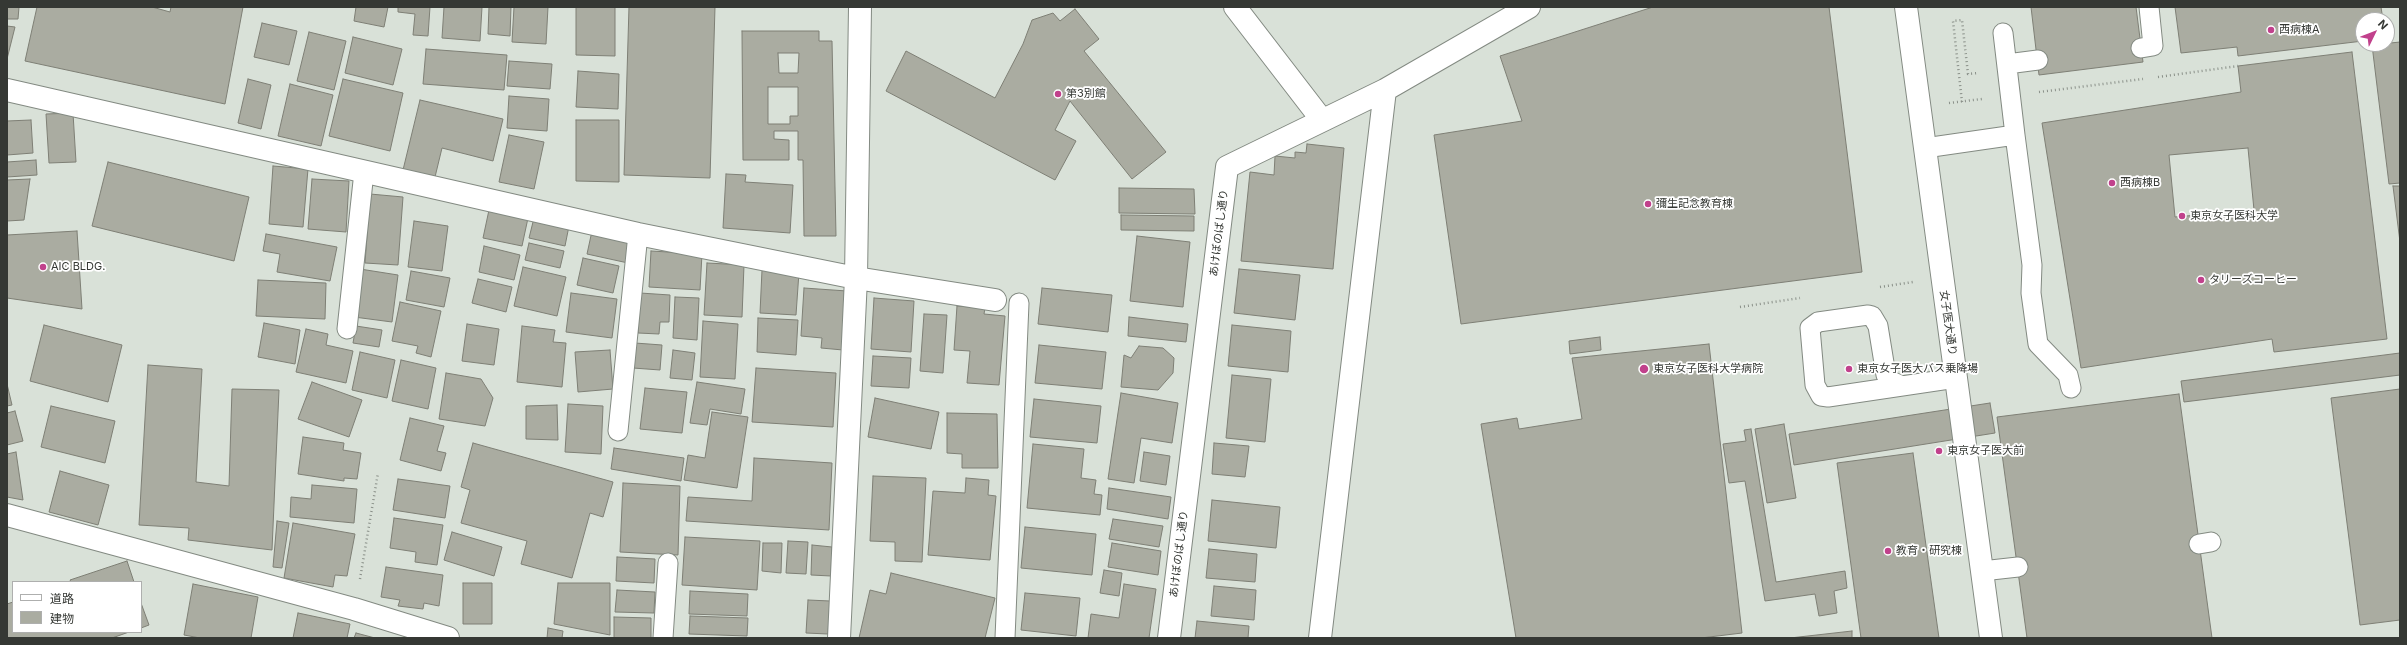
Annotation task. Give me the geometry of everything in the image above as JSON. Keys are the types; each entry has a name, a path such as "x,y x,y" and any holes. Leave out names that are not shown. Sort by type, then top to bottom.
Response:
{"street":[{"path":"840,638 856,278 860,7"},
{"path":"1235,7 1322,120"},
{"name":"あけぼのばし通り","path":"1169,638 1227,167 1385,90 1529,7"},
{"name":"女子医大通り","path":"1906,7 1991,638"},
{"path":"7,90 638,234 856,278 995,300"},
{"path":"1320,638 1385,90"},
{"path":"7,515 354,609 448,638"}],"lane":[{"path":"2141,48 2153,46 2148,7"},
{"path":"2003,32 2032,265 2031,293 2038,344 2068,376 2071,388"},
{"path":"2007,64 2038,60"},
{"path":"1925,148 2015,135"},
{"path":"347,329 364,172"},
{"path":"618,431 638,234"},
{"path":"1005,638 1019,303"},
{"path":"1902,386 1891,381 1886,374 1878,326 1872,316 1868,315 1818,322 1810,328 1815,385 1821,396 1828,397 1956,378"},
{"path":"663,638 668,563"},
{"path":"1982,571 2018,567"}],"path":[{"path":"1962,102 1953,20 1962,20 1968,74 1980,73"},
{"path":"2152,77 2238,66"},
{"path":"1947,104 2144,78"},
{"path":"361,573 378,473"}],"building":[{"path":"7,7 19,7 18,19 7,19"},
{"path":"37,7 152,7 170,12 171,7 243,7 225,104 25,61"},
{"path":"356,7 388,7 384,27 354,21"},
{"path":"398,7 430,7 428,36 413,35 415,14 398,12"},
{"path":"444,7 482,7 480,41 442,38"},
{"path":"489,7 511,7 510,36 488,34"},
{"path":"514,7 548,7 546,44 512,42"},
{"path":"576,7 615,7 615,56 576,55"},
{"path":"629,7 715,7 710,178 624,175"},
{"name":"彌生記念教育棟","path":"1653,7 1829,7 1862,272 1461,324 1434,135 1522,121 1500,56"},
{"path":"2031,7 2136,7 2143,62 2039,75"},
{"name":"西病棟A","path":"2175,7 2381,7 2382,12 2355,12 2355,42 2238,56 2237,47 2181,53"},
{"name":"第3別館","path":"1075,9 1099,39 1084,51 1166,152 1132,179 1070,101 1055,130 1076,141 1055,180 886,91 906,51 995,98 1023,44 1032,20 1053,13 1060,21"},
{"path":"262,23 297,31 289,65 254,57"},
{"path":"7,26 15,27 7,59"},
{"path":"742,31 819,31 819,41 832,41 836,236 804,236 803,160 798,160 798,131 774,131 774,139 789,140 789,160 743,160","holes":["778,53 799,53 798,73 779,73","768,87 798,87 798,116 790,116 790,124 768,124"]},
{"path":"309,32 346,41 334,90 297,81"},
{"path":"353,37 402,49 393,85 345,73"},
{"path":"2400,42 2400,183 2389,184 2373,52 2395,52 2395,43"},
{"path":"426,49 507,55 504,90 423,84"},
{"name":"西病棟B","path":"2352,52 2387,339 2274,352 2272,339 2081,368 2042,123 2241,92 2238,66","holes":["2248,148 2254,210 2175,217 2169,155"]},
{"path":"509,61 552,64 550,89 507,86"},
{"path":"578,71 619,74 618,109 576,107"},
{"path":"248,79 271,85 261,129 238,123"},
{"path":"343,79 403,93 390,151 329,136"},
{"path":"290,84 333,95 321,146 278,136"},
{"path":"509,96 549,99 547,131 507,128"},
{"path":"420,100 503,119 493,161 442,148 435,177 403,170"},
{"path":"73,113 76,162 49,163 46,114"},
{"path":"31,120 33,153 7,155 7,121"},
{"path":"576,120 619,120 619,182 576,181"},
{"path":"509,135 544,142 534,189 499,182"},
{"path":"1307,144 1344,148 1333,269 1241,261 1250,172 1274,175 1275,156 1295,158 1295,152 1306,153"},
{"path":"36,160 37,175 7,177 7,162"},
{"path":"108,162 249,197 234,261 92,226"},
{"path":"273,166 308,169 303,227 269,224"},
{"path":"726,174 746,175 745,182 793,185 790,233 723,228"},
{"path":"30,179 24,220 7,221 7,180"},
{"path":"312,179 349,181 346,232 308,229"},
{"path":"2393,186 2400,186 2400,242"},
{"path":"1119,188 1194,189 1195,214 1119,213"},
{"path":"370,194 403,197 398,265 365,263"},
{"path":"489,210 528,218 522,246 483,238"},
{"path":"1121,215 1194,216 1194,231 1121,230"},
{"path":"534,218 569,226 565,246 529,238"},
{"path":"414,221 448,226 442,271 408,267"},
{"name":"AIC BLDG.","path":"77,231 82,309 7,298 7,235"},
{"path":"592,231 633,241 628,263 587,254"},
{"path":"266,234 337,247 330,281 277,272 280,254 263,251"},
{"path":"1137,236 1190,242 1183,307 1130,301"},
{"path":"529,243 564,251 560,268 525,260"},
{"path":"484,246 520,255 514,280 479,272"},
{"path":"651,251 702,254 700,290 649,287"},
{"path":"583,258 619,266 613,293 577,285"},
{"path":"707,263 744,265 742,317 704,315"},
{"path":"523,267 566,277 557,316 514,306"},
{"path":"360,269 398,275 392,322 354,317"},
{"path":"1239,269 1300,275 1295,320 1234,313"},
{"path":"762,270 799,272 796,315 760,313"},
{"path":"411,271 450,278 444,307 406,300"},
{"path":"478,279 512,287 506,312 472,303"},
{"path":"258,280 326,283 325,319 256,316"},
{"path":"804,288 847,291 843,350 821,348 822,338 801,336"},
{"path":"1042,288 1112,295 1108,332 1038,324"},
{"path":"571,293 617,299 612,338 566,332"},
{"path":"640,293 670,295 669,322 660,322 659,334 638,333"},
{"path":"675,297 699,298 697,340 673,338"},
{"path":"874,298 914,301 911,352 871,349"},
{"path":"400,302 441,311 431,357 416,353 418,346 392,341"},
{"path":"957,306 985,308 984,314 1005,316 999,385 967,383 970,351 954,350"},
{"path":"924,314 947,315 943,373 920,371"},
{"path":"1129,317 1188,324 1186,342 1128,336"},
{"path":"758,318 798,320 796,355 757,352"},
{"path":"703,321 738,324 735,379 700,377"},
{"path":"264,323 300,330 295,364 258,357"},
{"path":"467,324 499,329 494,365 462,361"},
{"path":"44,325 122,345 108,402 30,381"},
{"path":"1232,325 1291,331 1288,372 1228,366"},
{"path":"356,326 382,330 379,347 353,343"},
{"path":"522,326 555,330 553,342 566,343 562,387 517,382"},
{"path":"306,329 328,334 326,345 353,351 346,383 296,372"},
{"path":"1600,337 1601,350 1570,354 1569,341"},
{"path":"635,343 662,345 660,370 633,368"},
{"path":"1709,344 1742,633 1701,638 1516,638 1481,424 1517,418 1519,429 1582,419 1572,358"},
{"path":"1039,345 1106,352 1102,389 1035,383"},
{"path":"1139,346 1163,348 1174,358 1173,373 1158,390 1121,387 1124,355 1131,358"},
{"path":"610,350 613,389 578,392 575,352"},
{"path":"673,350 695,353 692,380 670,378"},
{"path":"360,352 395,360 387,398 352,390"},
{"path":"2400,353 2400,375 2184,402 2181,381"},
{"path":"873,356 911,358 909,388 871,386"},
{"path":"401,360 436,368 428,409 392,401"},
{"path":"148,365 202,369 196,482 229,486 232,389 279,390 272,550 188,540 189,528 139,525"},
{"path":"756,368 836,373 833,427 752,422"},
{"path":"446,373 481,379 493,398 485,426 439,419"},
{"path":"1232,375 1271,379 1265,442 1226,438"},
{"path":"312,382 362,400 349,437 298,419"},
{"path":"697,382 745,389 741,414 710,409 707,425 690,423"},
{"path":"7,384 12,405 7,406"},
{"path":"645,388 687,392 682,433 640,429"},
{"path":"2400,389 2400,620 2360,625 2331,398"},
{"path":"1121,393 1178,403 1172,443 1141,438 1134,483 1108,479"},
{"path":"2179,394 2212,638 2027,638 1997,417"},
{"path":"875,398 939,412 931,449 868,437"},
{"path":"1034,399 1101,406 1097,443 1030,437"},
{"path":"1990,403 1995,433 1794,465 1789,434"},
{"path":"568,404 603,406 601,454 565,452"},
{"path":"557,405 558,440 526,439 526,406"},
{"path":"51,406 115,421 105,463 41,447"},
{"path":"15,411 23,441 7,445 7,413"},
{"path":"712,412 748,417 737,488 684,480 688,455 705,458"},
{"path":"947,413 997,414 998,468 962,468 962,454 947,453"},
{"path":"410,418 444,426 437,451 446,453 441,471 400,460"},
{"path":"1784,424 1796,498 1767,503 1755,429"},
{"path":"1751,429 1776,582 1845,571 1847,588 1834,591 1837,613 1819,616 1815,594 1765,601 1745,481 1729,483 1723,444 1746,441 1744,430"},
{"path":"303,437 344,443 343,450 361,453 357,479 344,478 344,481 298,474"},
{"path":"473,443 613,482 603,517 590,513 572,578 521,564 527,541 461,523 470,490 461,487"},
{"path":"1214,443 1249,446 1245,477 1212,474"},
{"path":"1033,444 1084,449 1081,478 1096,480 1094,494 1102,495 1100,515 1027,508"},
{"path":"614,448 684,458 681,481 611,469"},
{"path":"16,452 23,500 7,497 7,454"},
{"path":"1144,452 1170,456 1166,485 1140,481"},
{"name":"教育・研究棟","path":"1913,453 1939,638 1861,638 1837,463"},
{"path":"754,458 832,463 829,530 686,521 688,497 752,501"},
{"path":"60,471 109,485 98,525 49,512"},
{"path":"873,476 926,478 922,562 895,561 895,542 870,541"},
{"path":"966,478 989,480 988,495 996,496 990,560 928,555 933,491 965,493"},
{"path":"398,479 450,486 445,518 393,510"},
{"path":"623,483 680,486 678,555 620,552"},
{"path":"312,485 357,489 354,523 290,517 291,497 311,499"},
{"path":"1109,488 1171,497 1168,519 1107,509"},
{"path":"1212,500 1280,507 1276,548 1208,541"},
{"path":"394,518 443,525 437,565 415,562 416,552 390,548"},
{"path":"1113,519 1163,526 1159,547 1109,539"},
{"path":"277,521 289,523 282,568 273,567"},
{"path":"293,523 355,534 347,576 335,575 333,587 284,578"},
{"path":"1025,527 1096,534 1092,575 1021,568"},
{"path":"452,532 502,547 494,576 444,560"},
{"path":"685,537 760,541 757,590 682,585"},
{"path":"788,541 808,542 806,574 786,573"},
{"path":"763,543 782,543 781,573 762,571"},
{"path":"1112,543 1161,551 1158,575 1108,567"},
{"path":"812,545 832,547 831,576 811,575"},
{"path":"1209,549 1257,554 1255,582 1206,578"},
{"path":"617,557 655,559 654,583 616,581"},
{"path":"127,561 134,581 70,581"},
{"path":"386,567 443,575 439,606 424,603 423,609 398,606 400,600 381,597"},
{"path":"1104,570 1122,573 1119,596 1100,593"},
{"path":"891,573 995,598 985,638 859,638 870,590 886,594"},
{"path":"463,583 492,583 492,624 463,624"},
{"path":"558,583 610,583 610,635 554,624"},
{"path":"193,584 258,597 251,638 200,638 184,635"},
{"path":"1124,584 1156,589 1149,638 1088,638 1091,614 1119,618"},
{"path":"1214,586 1256,590 1254,620 1211,616"},
{"path":"617,590 655,592 654,613 615,612"},
{"path":"690,591 748,594 747,616 689,614"},
{"path":"1025,593 1080,598 1076,636 1021,630"},
{"path":"808,600 830,601 828,634 806,633"},
{"path":"12,602 12,633 126,633 112,638 7,638 7,604"},
{"path":"142,606 149,625 142,628"},
{"path":"298,613 350,624 347,638 293,638"},
{"path":"690,616 748,618 747,636 689,634"},
{"path":"614,617 651,618 651,638 614,638"},
{"path":"1197,621 1249,626 1248,638 1195,638"},
{"path":"548,628 563,631 562,638 547,638"},
{"path":"1852,631 1852,638 1790,638"},
{"path":"356,633 375,638 354,638"}],"place":[{"name":"西病棟A","path":"2271,30"},
{"name":"第3別館","path":"1058,94"},
{"name":"西病棟B","path":"2112,183"},
{"name":"彌生記念教育棟","path":"1648,204"},
{"name":"東京女子医科大学","path":"2182,216"},
{"name":"AIC BLDG.","path":"43,267"},
{"name":"タリーズコーヒー","path":"2201,280"},
{"name":"東京女子医科大学病院","path":"1644,369"},
{"name":"東京女子医大バス乗降場","path":"1849,369"},
{"name":"東京女子医大前","path":"1939,451"},
{"name":"教育・研究棟","path":"1888,551"}]}
